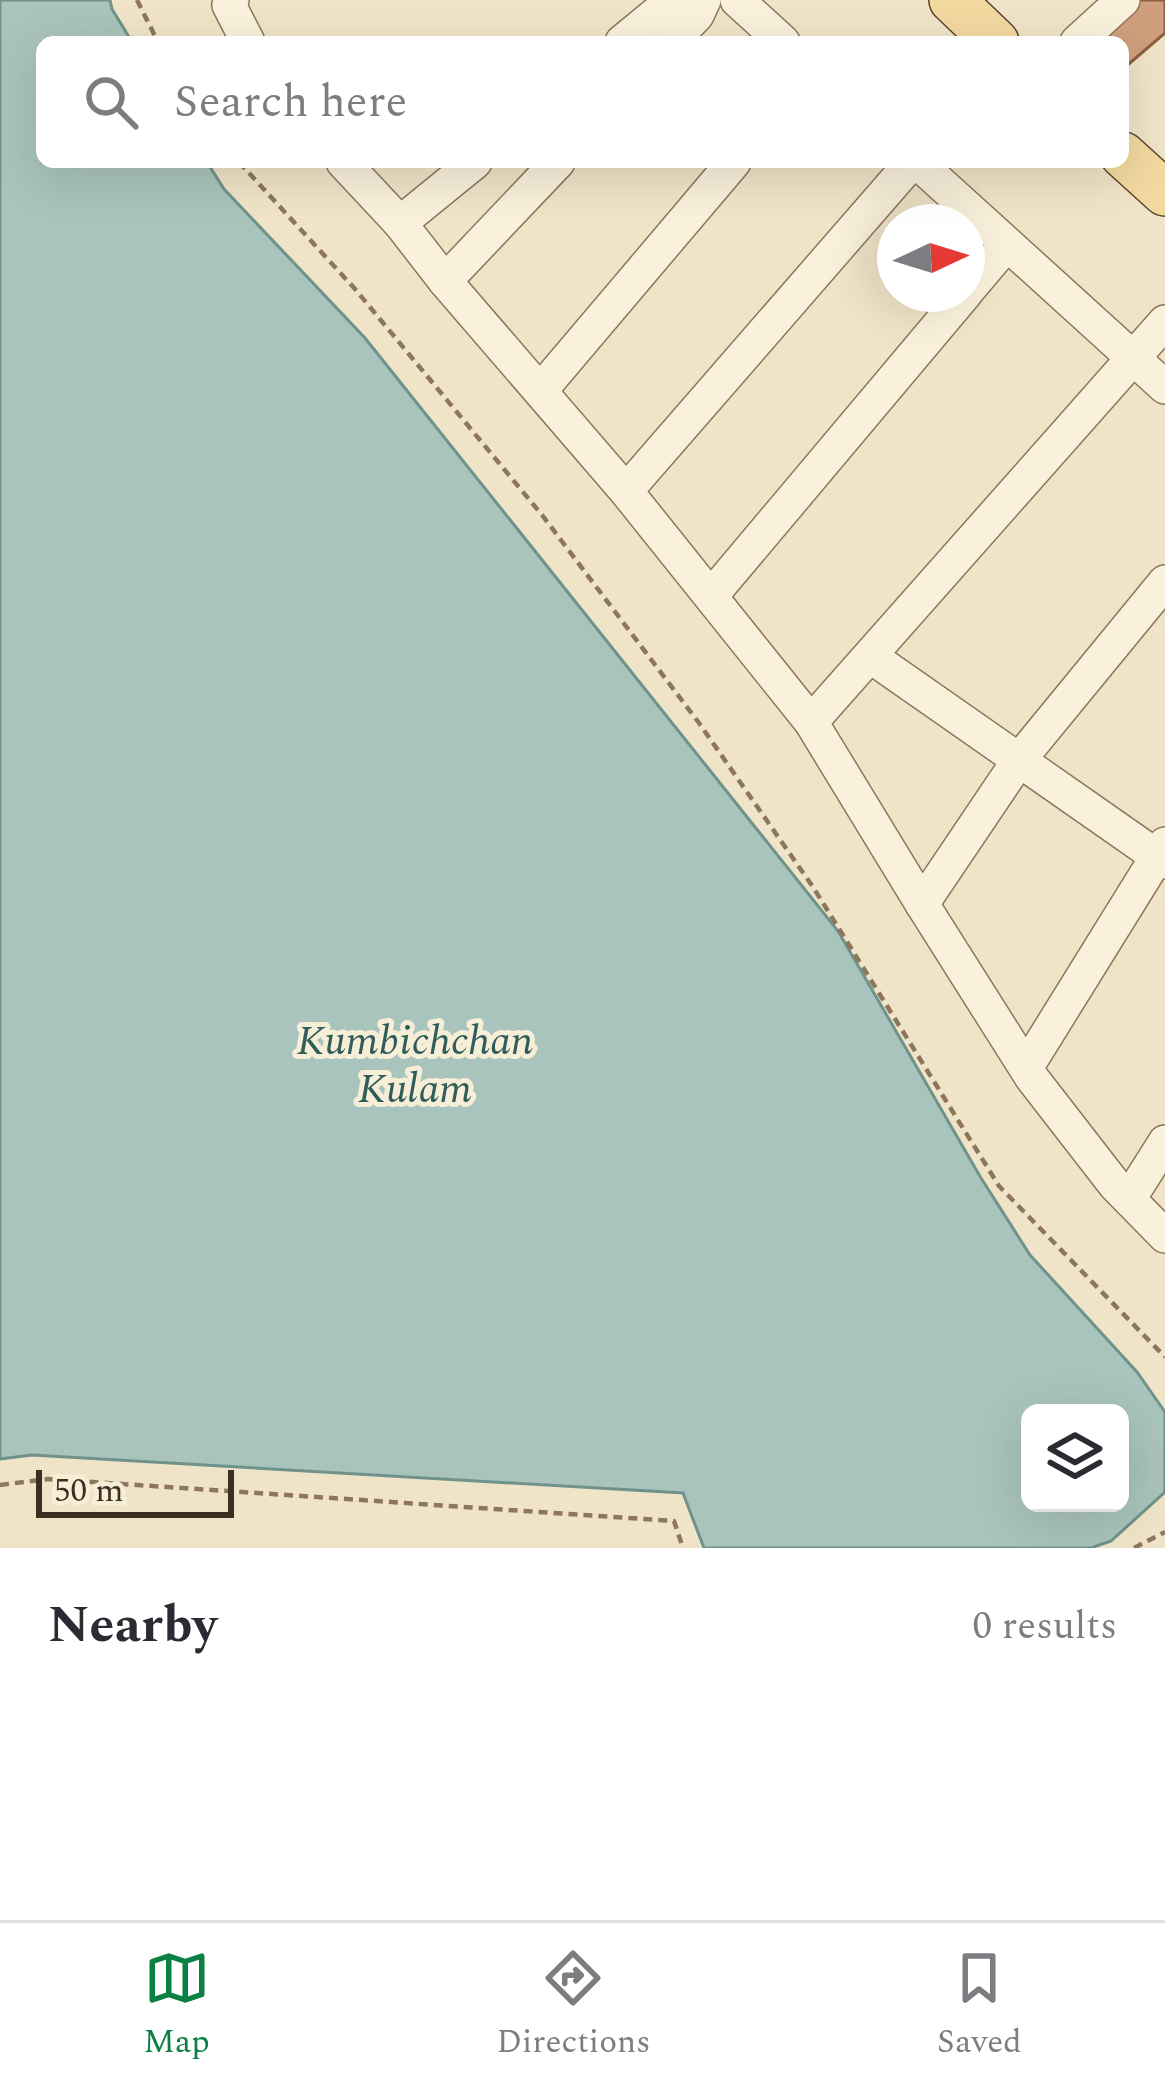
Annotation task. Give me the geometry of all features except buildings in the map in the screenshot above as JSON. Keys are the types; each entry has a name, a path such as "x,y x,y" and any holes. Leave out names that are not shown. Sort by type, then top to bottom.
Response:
{"main road":[{"path":"952,0 990,36"},
{"path":"1129,161 1165,194"}],"street":[{"path":"629,36 673,0"},
{"path":"677,36 704,0"},
{"path":"736,0 776,36"},
{"path":"1084,36 1123,0"},
{"path":"228,2 245,36"},
{"path":"349,168 626,491 811,722 1026,1068 1129,1199 1165,1236"},
{"path":"400,224 468,168"},
{"path":"445,281 552,168"},
{"path":"540,391 729,168"},
{"path":"626,491 909,168"},
{"path":"921,168 1165,387"},
{"path":"985,270 1007,244"},
{"path":"711,596 950,312"},
{"path":"811,722 1165,322"},
{"path":"922,904 1019,760 1165,582"},
{"path":"870,656 1162,854 1026,1068"},
{"path":"1129,1199 1165,1142"}],"path":[{"path":"136,0 155,36"},
{"path":"244,168 355,289 542,515 699,723 812,886 999,1186 1165,1357"},
{"path":"0,1485 48,1479 674,1521 683,1548"},
{"path":"1134,1548 1165,1532"}],"water":[{"name":"Kumbichchan Kulam","path":"0,0 110,0 128,36 36,36 36,168 211,168 224,189 365,338 838,931 1030,1255 1137,1372 1165,1412 1165,1492 1111,1541 1091,1548 704,1548 683,1493 32,1455 0,1459"}]}
